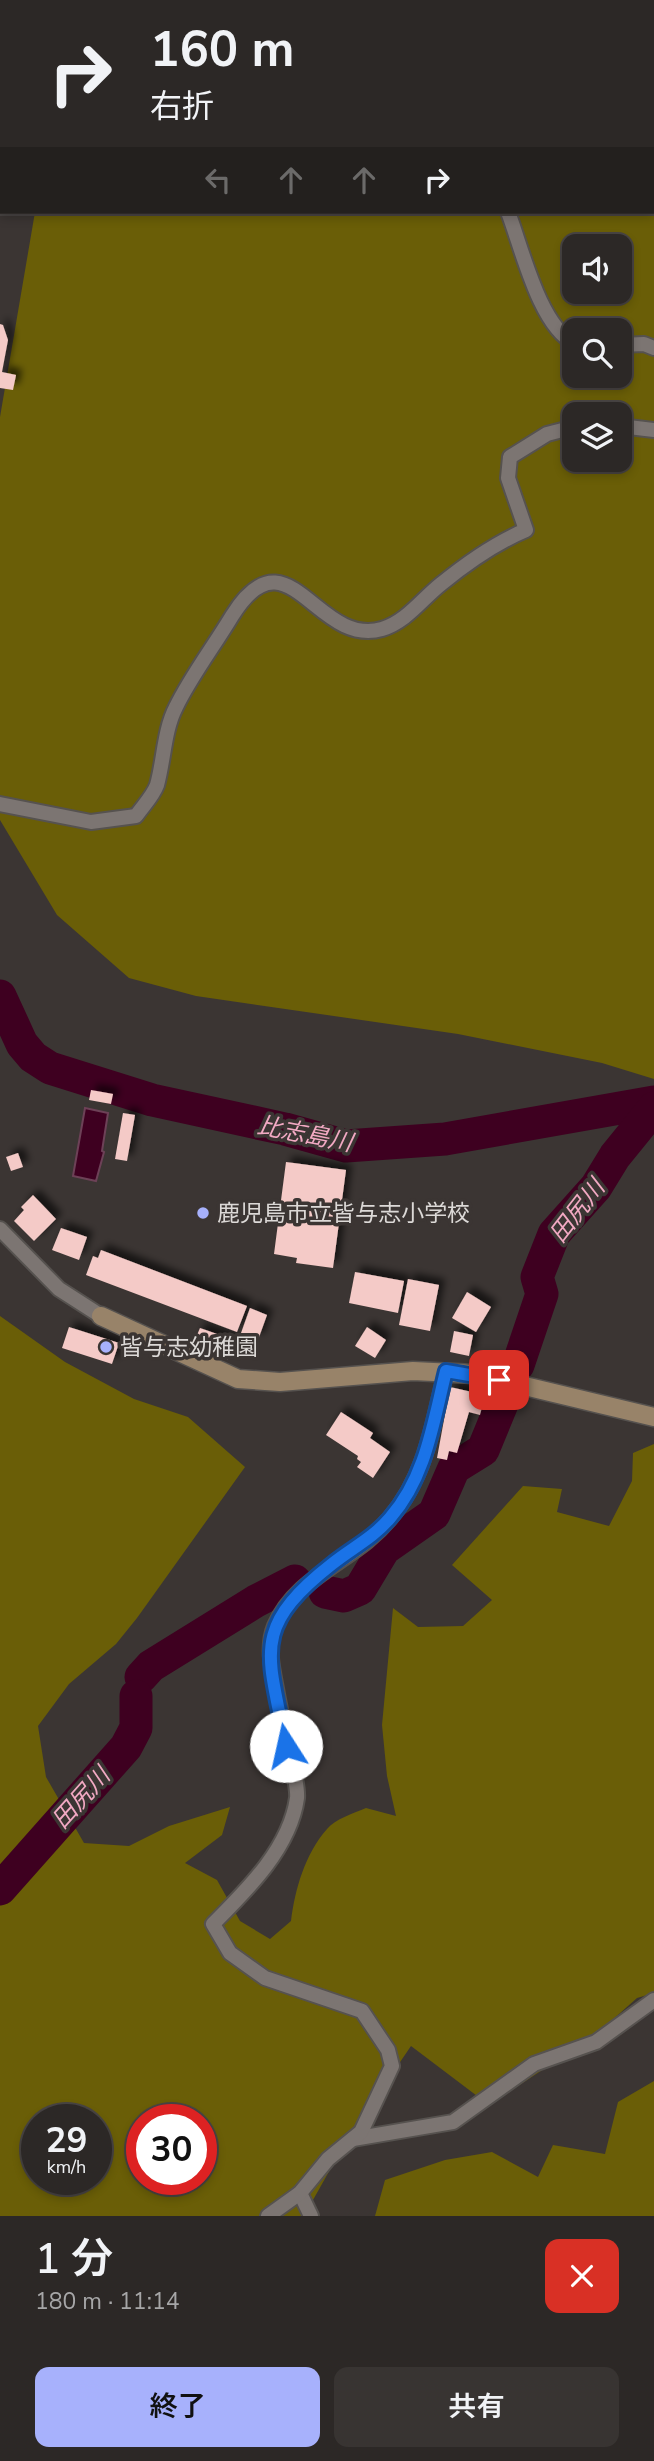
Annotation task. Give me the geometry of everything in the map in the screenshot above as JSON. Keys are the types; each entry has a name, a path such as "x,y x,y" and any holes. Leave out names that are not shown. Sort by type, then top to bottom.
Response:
{"street":[{"path":"509,214 542,306 562,335"},
{"path":"632,344 644,344 654,348"},
{"path":"632,427 654,430"},
{"path":"0,804 91,822 136,816 156,788 174,709 244,597 261,583 279,582 300,592 334,622 360,632 382,629 402,619 440,585 498,542 526,530 508,478 510,457 547,434 562,430"},
{"path":"0,1229 59,1289 101,1316 238,1379 279,1382 356,1374 446,1371 475,1374 654,1417"},
{"path":"268,2216 300,2193 328,2159 361,2132 392,2066 388,2050 362,2011 265,1978 230,1953 213,1924 280,1846 298,1797 271,1663 271,1637 288,1603 333,1563 367,1541 390,1518 417,1481 446,1371"},
{"path":"352,2139 453,2122 534,2064 596,2042 654,2000"},
{"path":"300,2193 311,2216"}],"shaded area":[{"path":"35,214 654,214 654,1079 602,1063 458,1034 196,996 129,978 57,915 0,820 0,417"},
{"path":"85,1108 108,1113 104,1152 96,1181 73,1176"},
{"path":"0,1316 65,1362 134,1399 188,1417 245,1467 137,1618 116,1644 69,1684 38,1726 46,1777 84,1843 129,1846 169,1826 230,1807 222,1835 185,1863 217,1880 240,1921 270,1939 291,1921 298,1884 307,1861 330,1825 366,1808 396,1816 387,1776 382,1725 393,1608 418,1627 463,1626 492,1600 452,1565 523,1486 562,1489 557,1512 609,1526 632,1481 633,1453 654,1444 654,1993 637,1998 573,2055 556,2061 489,2105 411,2046 345,2143 304,2216 0,2216"},
{"path":"654,2081 654,2216 375,2216 385,2180 445,2160 492,2152 538,2177 553,2145 605,2154 618,2102"}],"building":[{"path":"0,324 3,325 8,340 2,372 16,375 13,390 0,388"},
{"path":"91,1090 113,1094 111,1104 89,1100"},
{"path":"123,1113 135,1115 127,1161 115,1159"},
{"path":"18,1153 23,1167 11,1171 6,1157"},
{"path":"286,1162 346,1170 333,1268 296,1263 297,1258 274,1254"},
{"path":"33,1195 56,1219 34,1241 14,1221 24,1210 21,1207"},
{"path":"61,1228 87,1237 79,1260 52,1250"},
{"path":"101,1250 247,1306 237,1332 86,1275 93,1256 98,1258"},
{"path":"355,1272 404,1281 398,1313 349,1303"},
{"path":"408,1279 439,1285 430,1331 399,1325"},
{"path":"467,1292 491,1307 476,1332 452,1318"},
{"path":"250,1308 267,1315 258,1340 241,1333"},
{"path":"69,1327 119,1343 112,1364 62,1348"},
{"path":"367,1327 386,1340 375,1358 355,1346"},
{"path":"200,1328 234,1340 227,1360 192,1347"},
{"path":"454,1331 473,1335 469,1356 450,1352"},
{"path":"450,1387 485,1395 480,1415 469,1412 457,1453 449,1451 447,1460 437,1458"},
{"path":"341,1412 373,1433 370,1438 390,1452 373,1478 357,1467 361,1462 357,1459 358,1456 326,1435"}],"waterway":[{"name":"比志島川","path":"0,996 22,1044 33,1057 50,1068 152,1100 285,1129 346,1146 445,1139 654,1102"},
{"name":"田尻川","path":"518,1365 542,1294 537,1277 554,1234 596,1187 615,1156 654,1108"},
{"name":"田尻川","path":"325,1592 344,1596 360,1589 384,1549 434,1514 454,1468 483,1450 504,1399"},
{"name":"田尻川","path":"141,1677 151,1666 256,1601 295,1581"},
{"name":"田尻川","path":"0,1889 126,1747 136,1728 136,1696"}],"place":[{"name":"鹿児島市立皆与志小学校","path":"203,1213"},
{"name":"皆与志幼稚園","path":"106,1347"}],"route":[{"path":"286,1746 271,1663 271,1637 276,1623 288,1603 333,1563 367,1541 390,1518 417,1481 446,1371 499,1380"}]}
